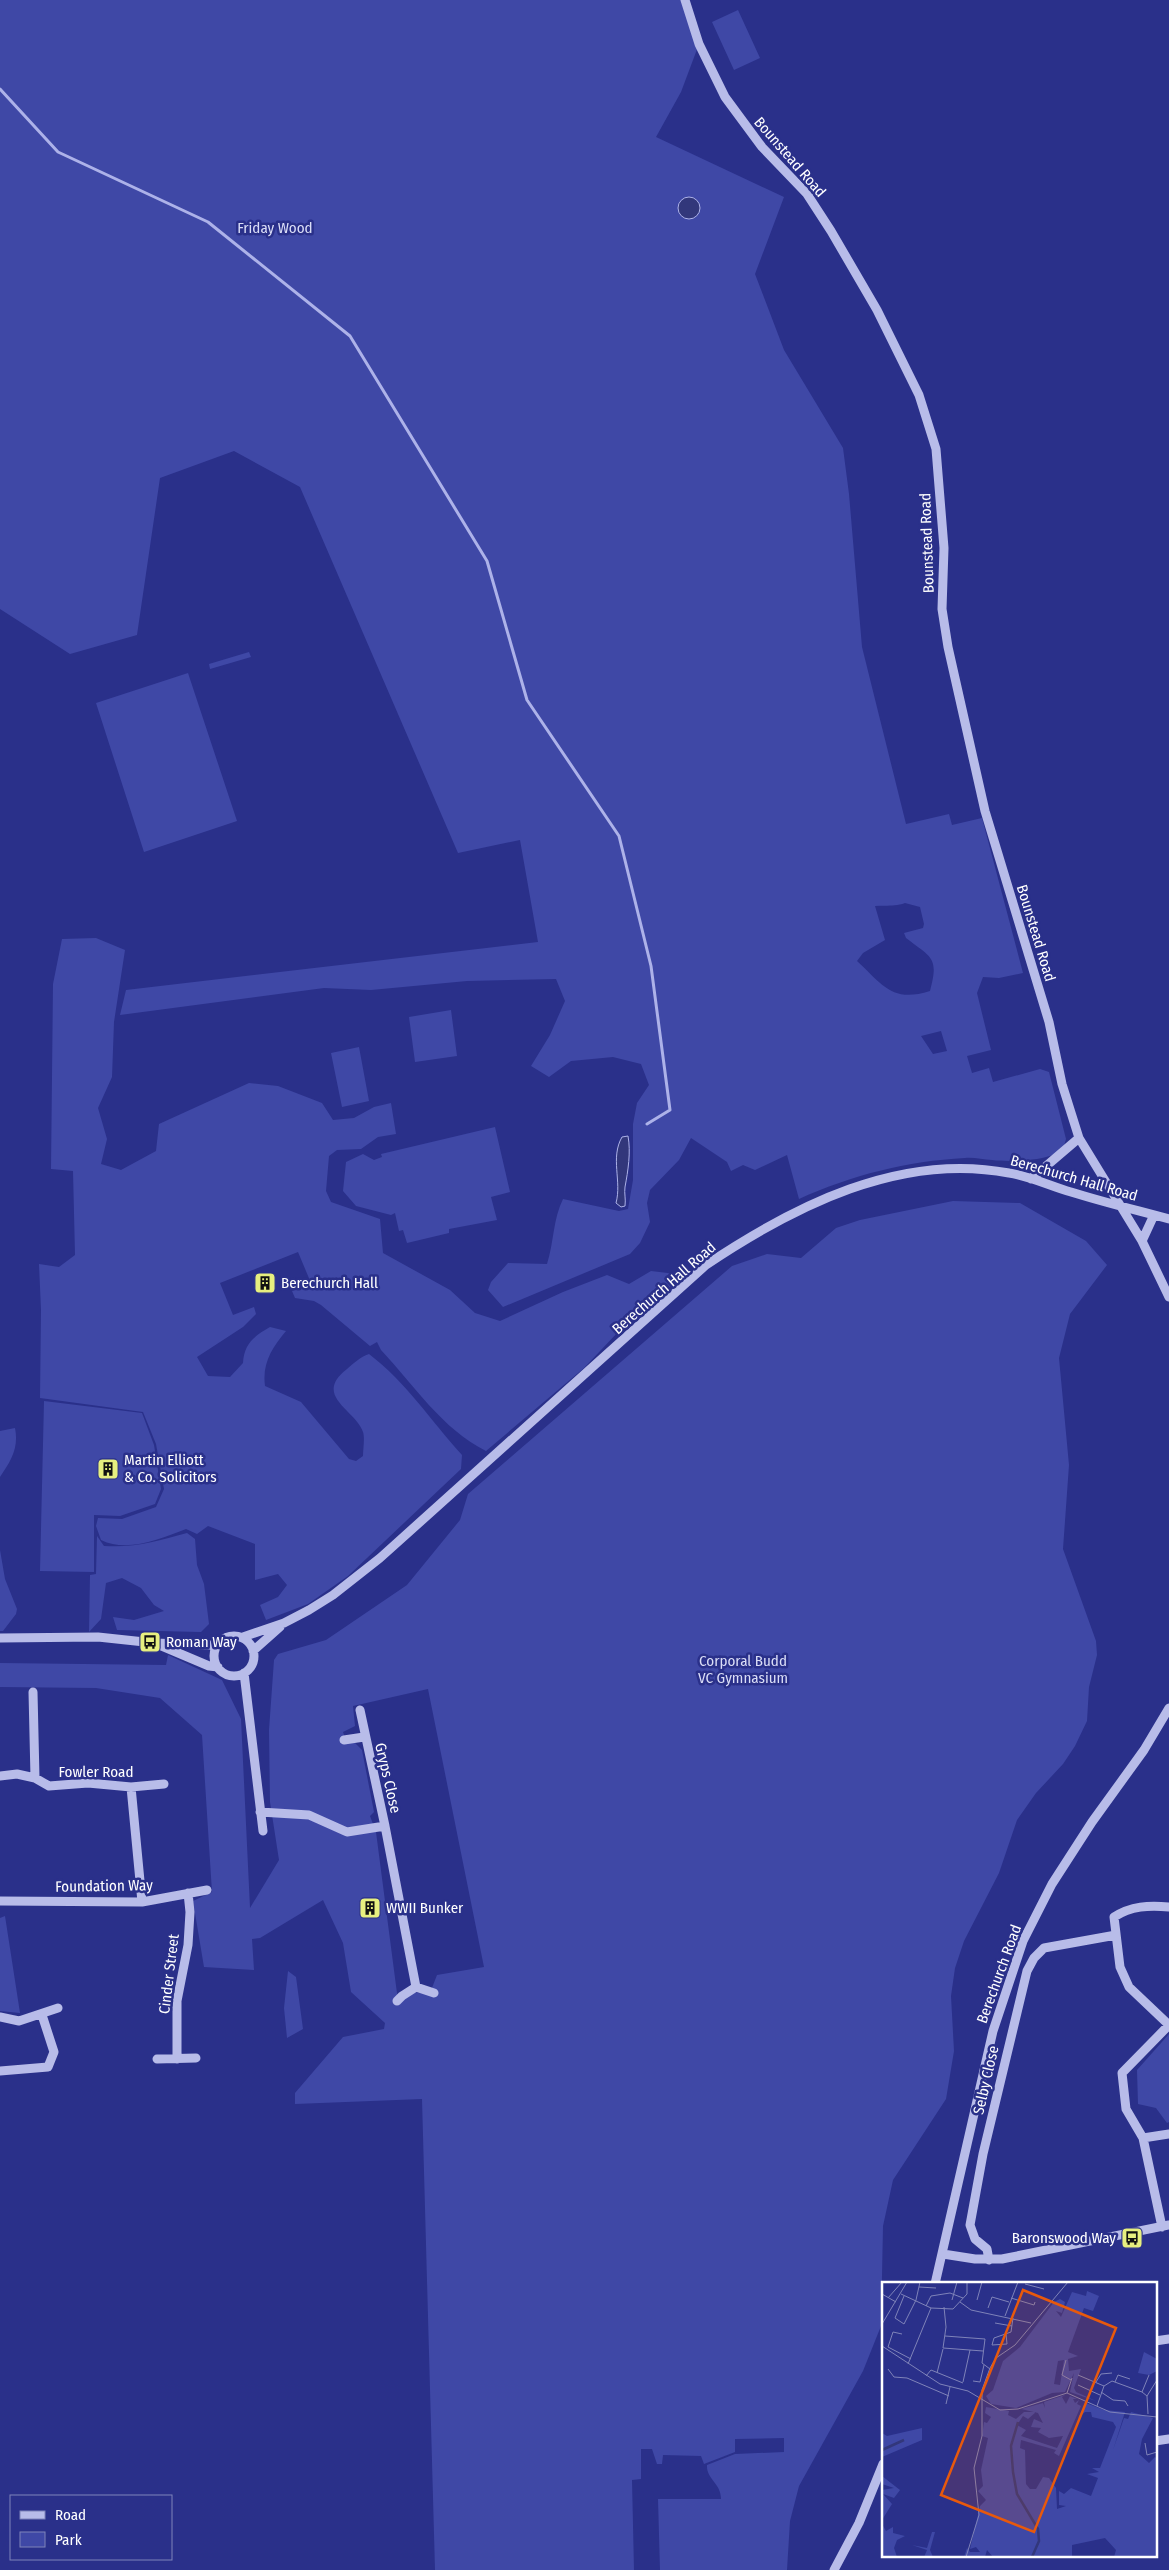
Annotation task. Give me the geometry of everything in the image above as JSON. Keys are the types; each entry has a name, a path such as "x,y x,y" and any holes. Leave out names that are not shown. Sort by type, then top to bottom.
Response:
{"street":[{"name":"Bounstead Road","path":"685,0 698,44 725,97 762,147 807,194 877,310 919,395 936,449 944,548 942,609 961,711 985,811 1049,1022 1062,1084 1078,1138 1120,1207"},
{"path":"1031,1179 1078,1138"},
{"name":"Berechurch Hall Road","path":"243,1637 284,1623 333,1595 380,1558 699,1272 735,1246 833,1194 880,1179 953,1169 1010,1173 1120,1207 1169,1219"},
{"path":"1120,1207 1142,1241 1169,1296"},
{"path":"1142,1241 1154,1215"},
{"name":"Berechurch Hall Road","path":"253,1651 284,1623"},
{"path":"154,1643 164,1649 218,1667 233,1675 244,1673 252,1662 253,1651 243,1637 237,1635 226,1638 215,1648 214,1660 218,1667"},
{"path":"0,1638 98,1637 154,1643 211,1646 215,1648"},
{"path":"244,1673 252,1722 263,1831"},
{"path":"32,1692 35,1778"},
{"name":"Berechurch Road","path":"936,2282 993,2031 1023,1941 1052,1884 1092,1822 1144,1750 1169,1708"},
{"name":"Gryps Close","path":"360,1710 364,1738 386,1826 416,1987"},
{"name":"Gryps Close","path":"344,1740 364,1738"},
{"name":"Fowler Road","path":"0,1776 17,1774 35,1778 50,1786 88,1783 131,1787 164,1784"},
{"path":"131,1787 142,1902"},
{"name":"Gryps Close","path":"260,1812 309,1815 347,1832 386,1826"},
{"name":"Foundation Way","path":"0,1901 142,1902 207,1890"},
{"name":"Cinder Street","path":"177,2059 177,2001 188,1945 188,1893"},
{"path":"943,2254 989,2260 1166,2226 1143,2138 1126,2109 1122,2072 1169,2025 1129,1987 1120,1967 1114,1917 1126,1910 1152,1905 1169,1907"},
{"name":"Selby Close","path":"989,2260 987,2249 975,2239 970,2225 983,2154 1027,1971 1034,1958 1044,1948 1116,1935"},
{"path":"398,2002 402,1996 416,1987 434,1993"},
{"path":"0,2017 19,2021 42,2015 58,2008"},
{"path":"0,2071 48,2067 54,2052 42,2015"},
{"path":"158,2059 196,2058"},
{"path":"1143,2138 1169,2134"},
{"path":"1156,2340 1169,2339"},
{"path":"1156,2441 1169,2439"},
{"path":"834,2570 859,2523 882,2466"}],"green space":[{"name":"Friday Wood","path":"0,0 685,0 699,44 681,92 656,137 784,197 755,274 784,350 843,448 849,494 862,647 906,824 949,814 952,825 982,818 1023,973 999,978 983,977 977,993 991,1050 967,1056 972,1073 989,1068 993,1082 1040,1069 1049,1072 1066,1139 1063,1148 1056,1154 1033,1160 1007,1161 968,1158 901,1166 860,1176 799,1199 787,1155 755,1170 743,1165 731,1171 727,1162 691,1138 679,1160 650,1190 647,1203 650,1222 640,1243 630,1254 503,1307 488,1290 491,1282 508,1263 547,1264 557,1214 563,1199 619,1211 628,1209 633,1180 633,1124 637,1103 649,1085 641,1064 613,1057 571,1061 549,1077 531,1066 550,1035 565,1001 556,979 467,981 371,990 324,988 120,1015 126,990 538,942 520,840 458,853 300,487 234,451 160,478 137,635 70,654 0,609","holes":["905,903 920,907 924,924 923,928 904,933 906,938 931,959 934,971 930,991 906,995 889,990 857,961 863,953 885,940 875,906","941,1031 947,1051 933,1054 921,1036"]},
{"path":"738,10 760,58 734,70 712,22"},
{"path":"249,652 251,657 210,669 209,664"},
{"path":"188,673 237,821 144,852 96,703"},
{"path":"96,938 125,950 114,1022 112,1077 98,1108 107,1139 101,1164 121,1170 156,1151 159,1124 249,1083 278,1086 322,1103 333,1120 354,1118 374,1107 391,1103 396,1134 378,1137 361,1149 337,1150 329,1156 326,1191 331,1202 380,1219 383,1253 450,1290 475,1313 500,1321 563,1292 607,1275 629,1284 651,1271 676,1274 668,1291 618,1332 584,1368 486,1451 470,1442 442,1419 381,1350 377,1342 370,1346 321,1305 314,1301 295,1298 292,1291 311,1283 298,1252 220,1283 233,1315 254,1307 256,1314 243,1327 197,1357 208,1376 230,1377 243,1363 245,1351 255,1337 270,1327 286,1331 269,1356 265,1370 265,1386 301,1402 349,1459 356,1461 363,1456 363,1432 359,1424 339,1402 335,1395 334,1387 337,1379 347,1369 360,1358 369,1354 407,1389 462,1455 461,1469 348,1576 308,1604 266,1620 260,1605 278,1597 287,1585 278,1574 255,1580 255,1544 208,1526 197,1534 186,1529 155,1540 132,1545 111,1544 101,1540 96,1526 98,1518 122,1519 156,1507 164,1489 156,1444 143,1412 40,1398 41,1310 39,1264 59,1267 75,1255 73,1171 51,1169 53,984 62,939"},
{"path":"451,1010 457,1056 415,1062 409,1017"},
{"path":"359,1047 369,1101 342,1107 331,1053"},
{"path":"495,1127 510,1192 491,1197 497,1220 449,1229 449,1233 407,1243 403,1230 399,1231 395,1213 391,1215 356,1206 343,1191 346,1162 363,1154 374,1160 382,1157 381,1154"},
{"name":"Corporal Budd VC Gymnasium","path":"953,1201 1020,1203 1086,1241 1107,1265 1070,1314 1059,1358 1069,1465 1063,1549 1096,1641 1097,1655 1089,1687 1087,1721 1075,1746 1063,1764 1036,1793 1017,1820 999,1873 964,1941 955,1968 951,1996 954,2051 946,2099 893,2180 883,2226 881,2326 863,2371 799,2486 790,2521 787,2570 660,2570 658,2499 721,2499 719,2489 707,2470 707,2465 735,2454 784,2452 784,2438 735,2439 735,2452 704,2464 701,2456 663,2455 662,2464 657,2464 652,2449 641,2449 641,2479 632,2480 634,2570 435,2570 422,2099 295,2104 295,2093 343,2037 384,2029 385,2023 351,1992 343,1943 323,1900 260,1938 252,1939 254,1970 204,1967 193,1901 212,1892 202,1735 160,1698 96,1688 0,1687 0,1663 166,1665 168,1655 222,1680 241,1719 250,1908 279,1860 270,1802 269,1730 274,1660 278,1654 326,1640 407,1585 460,1520 468,1494 732,1266 767,1254 801,1258 836,1228 860,1220","holes":["428,1689 484,1967 437,1975 430,1993 407,1992 398,2001 376,1832 370,1816 374,1812 362,1750 354,1742 346,1741 343,1732 355,1726 353,1706"]},
{"path":"44,1401 142,1413 154,1445 161,1489 155,1504 120,1516 94,1515 94,1572 40,1571"},
{"path":"15,1428 15,1448 8,1465 0,1477 0,1431"},
{"path":"187,1533 195,1539 197,1565 204,1584 209,1624 201,1632 117,1630 113,1617 134,1620 164,1611 154,1605 141,1588 122,1578 106,1583 101,1619 89,1632 90,1575 96,1574 97,1536 104,1546 126,1546"},
{"path":"0,1550 5,1579 17,1609 16,1614 3,1631 0,1631"},
{"path":"5,1916 20,2013 0,2011 0,1918"},
{"path":"288,1971 296,1977 303,2029 287,2038 284,2008"},
{"path":"1169,2034 1169,2122 1167,2123 1156,2108 1138,2104 1137,2070"}],"shaded area":[{"path":"689,197 697,200 700,208 697,216 689,219 681,216 678,208 681,200"},
{"path":"628,1136 629,1155 625,1206 621,1207 616,1203 618,1186 616,1161 622,1137"}],"waterway":[{"path":"0,89 58,152 208,222 350,336 487,561 527,700 619,836 651,966 670,1110 647,1124"}],"place":[{"name":"Berechurch Hall","path":"265,1283"},
{"name":"Martin Elliott & Co. Solicitors","path":"108,1469"},
{"name":"Roman Way","path":"150,1642"},
{"name":"WWII Bunker","path":"370,1908"},
{"name":"Baronswood Way","path":"1132,2238"}]}
